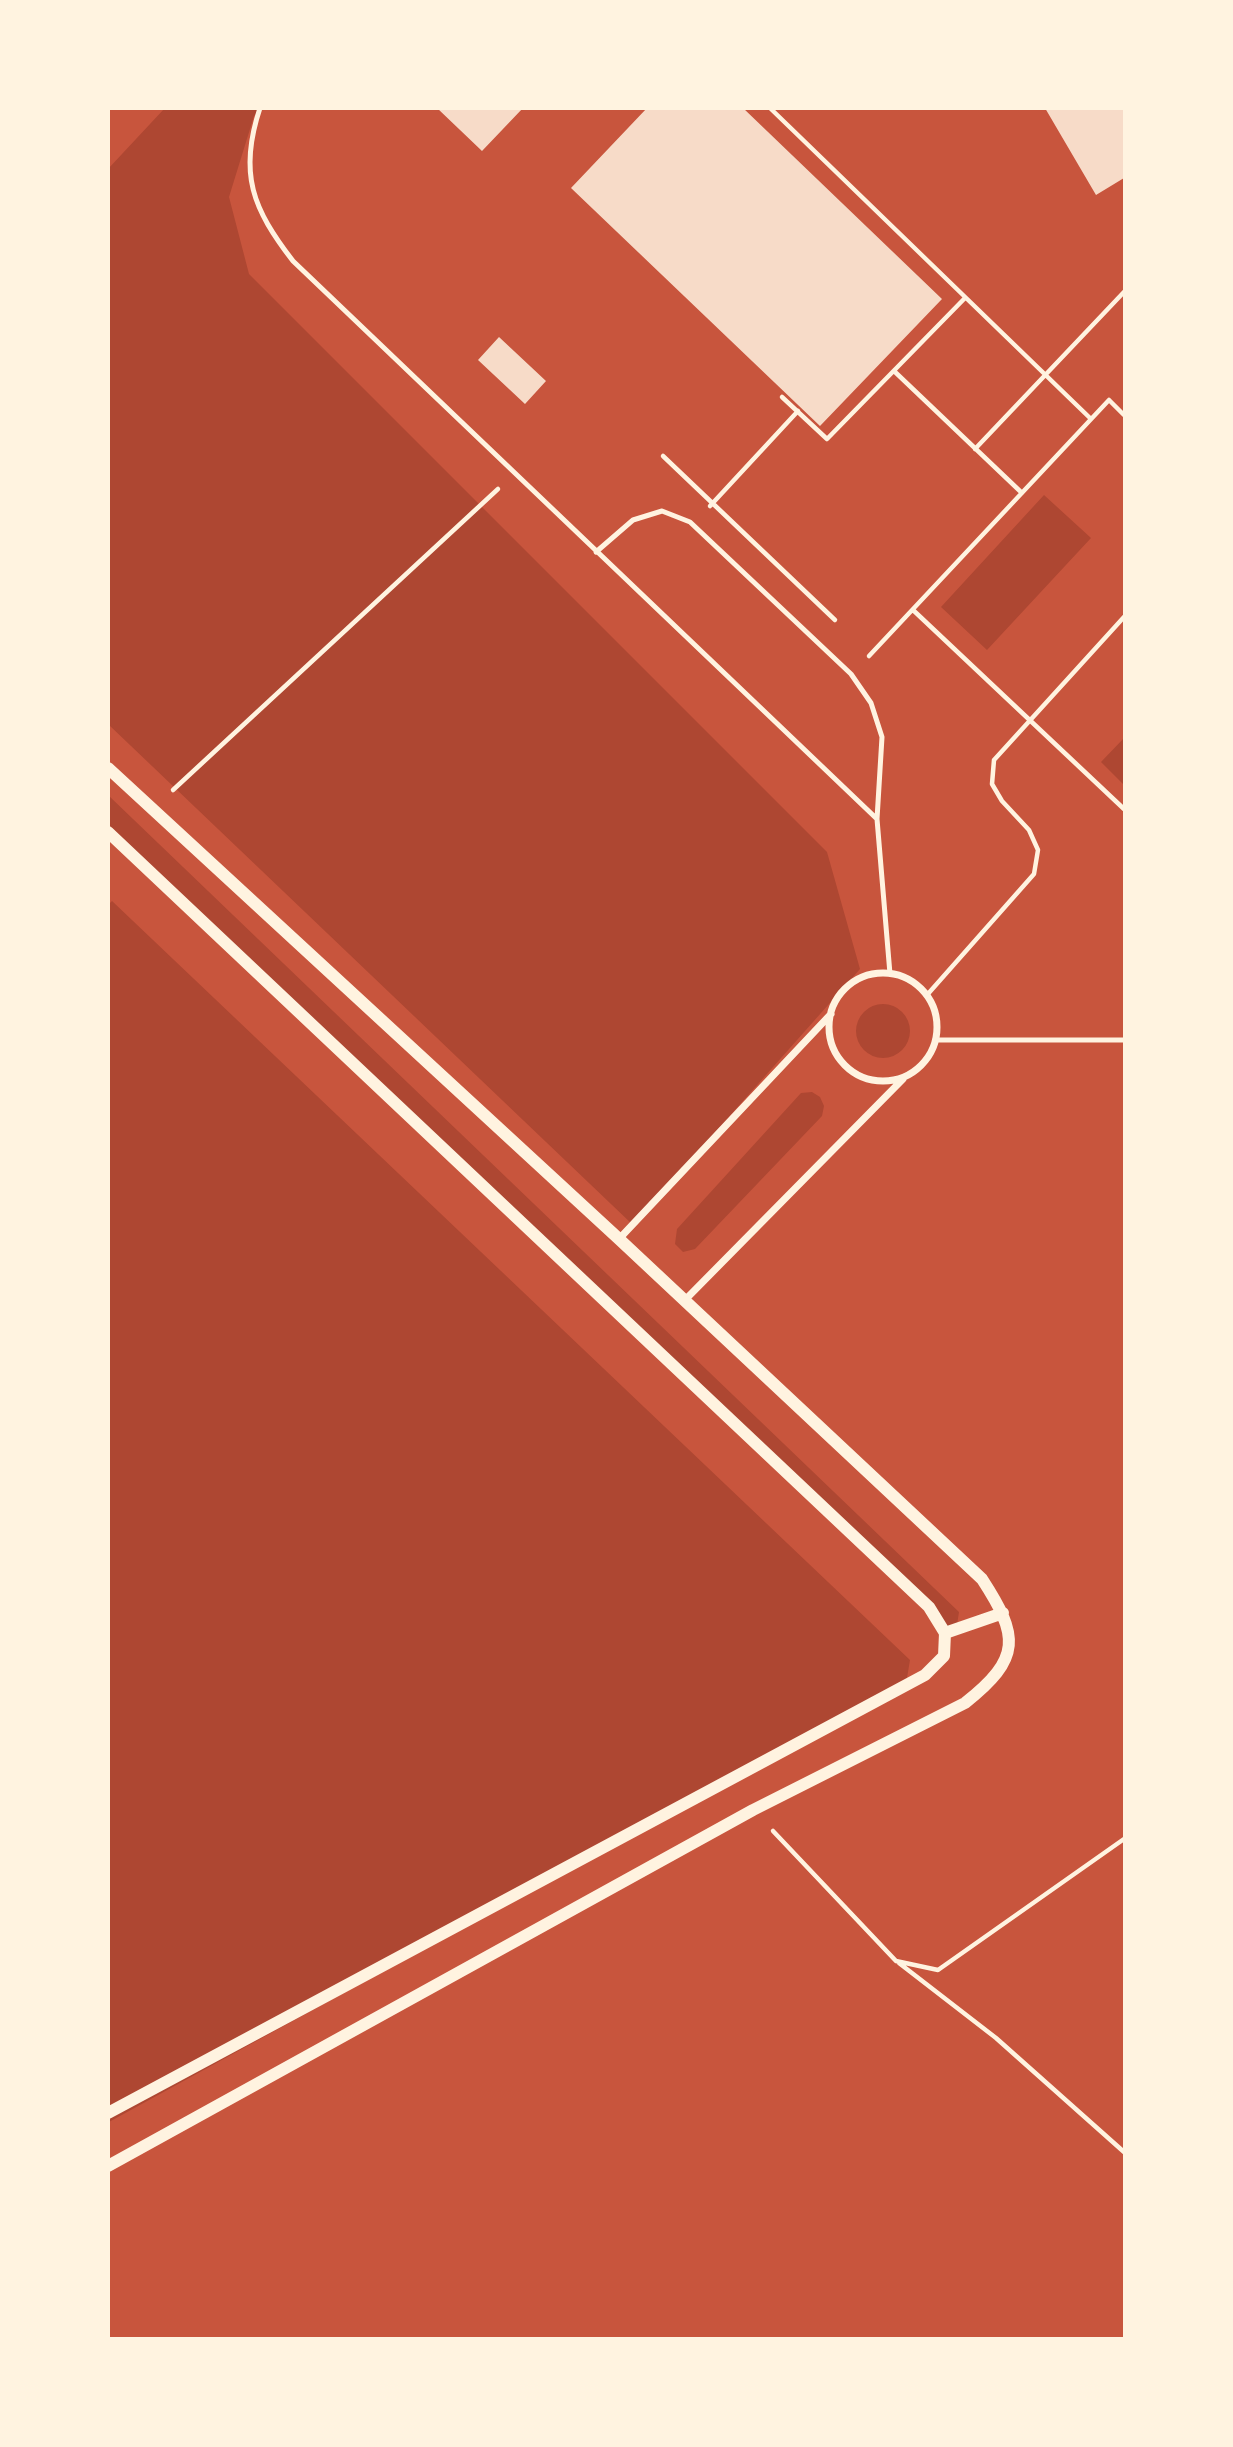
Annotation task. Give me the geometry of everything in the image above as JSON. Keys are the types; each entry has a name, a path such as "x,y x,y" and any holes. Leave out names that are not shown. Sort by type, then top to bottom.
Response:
{"street":[{"path":"108,768 982,1578 1003,1613 1010,1639 1006,1659 990,1683 965,1703 753,1810 108,2166"},
{"path":"108,832 929,1607 945,1633 944,1656 925,1675 108,2113"},
{"path":"619,1239 831,1014 838,997 852,983 871,975 890,974 913,982 927,995 935,1012 935,1040 922,1064 907,1075 685,1300"},
{"path":"831,1014 831,1041 840,1058 853,1072 879,1080 907,1075"},
{"path":"945,1633 1003,1613"}],"lane":[{"path":"260,108 250,146 251,185 266,226 293,261 877,819"},
{"path":"596,552 633,520 662,511 691,522 851,674 871,703 882,737 877,819 890,974"},
{"path":"935,1040 1125,1040"}],"path":[{"path":"770,108 964,299 1091,419"},
{"path":"975,449 1125,292"},
{"path":"782,397 827,439 964,299"},
{"path":"894,371 1022,493"},
{"path":"851,674 1109,400 1125,415"},
{"path":"712,504 797,411"},
{"path":"663,456 841,626"},
{"path":"152,809 514,474"},
{"path":"913,610 1125,809"},
{"path":"927,995 1034,874 1038,850 1029,830 1002,801 992,784 994,760 1125,617"},
{"path":"861,645 871,654"},
{"path":"753,1810 896,1961 996,2038 1125,2152"},
{"path":"896,1961 939,1970 1125,1839"}],"shaded area":[{"path":"164,109 260,109 254,116 229,197 249,274 827,852 860,969 633,1225 109,725 108,169"},
{"path":"1044,495 1091,538 987,650 941,607"},
{"path":"1124,738 1124,785 1101,762"},
{"path":"108,795 959,1612 957,1625 943,1628 109,825"},
{"path":"112,901 910,1660 906,1684 109,2122 108,905"},
{"path":"883,1004 902,1012 910,1031 902,1050 883,1058 864,1050 856,1031 864,1012"},
{"path":"812,1092 820,1097 824,1106 822,1116 695,1249 683,1252 675,1244 677,1229 801,1093"}],"building":[{"path":"437,108 523,108 482,151"},
{"path":"647,108 743,108 942,299 820,426 571,188"},
{"path":"1045,108 1124,108 1124,178 1096,195"},
{"path":"499,337 546,381 525,404 478,360"}]}
